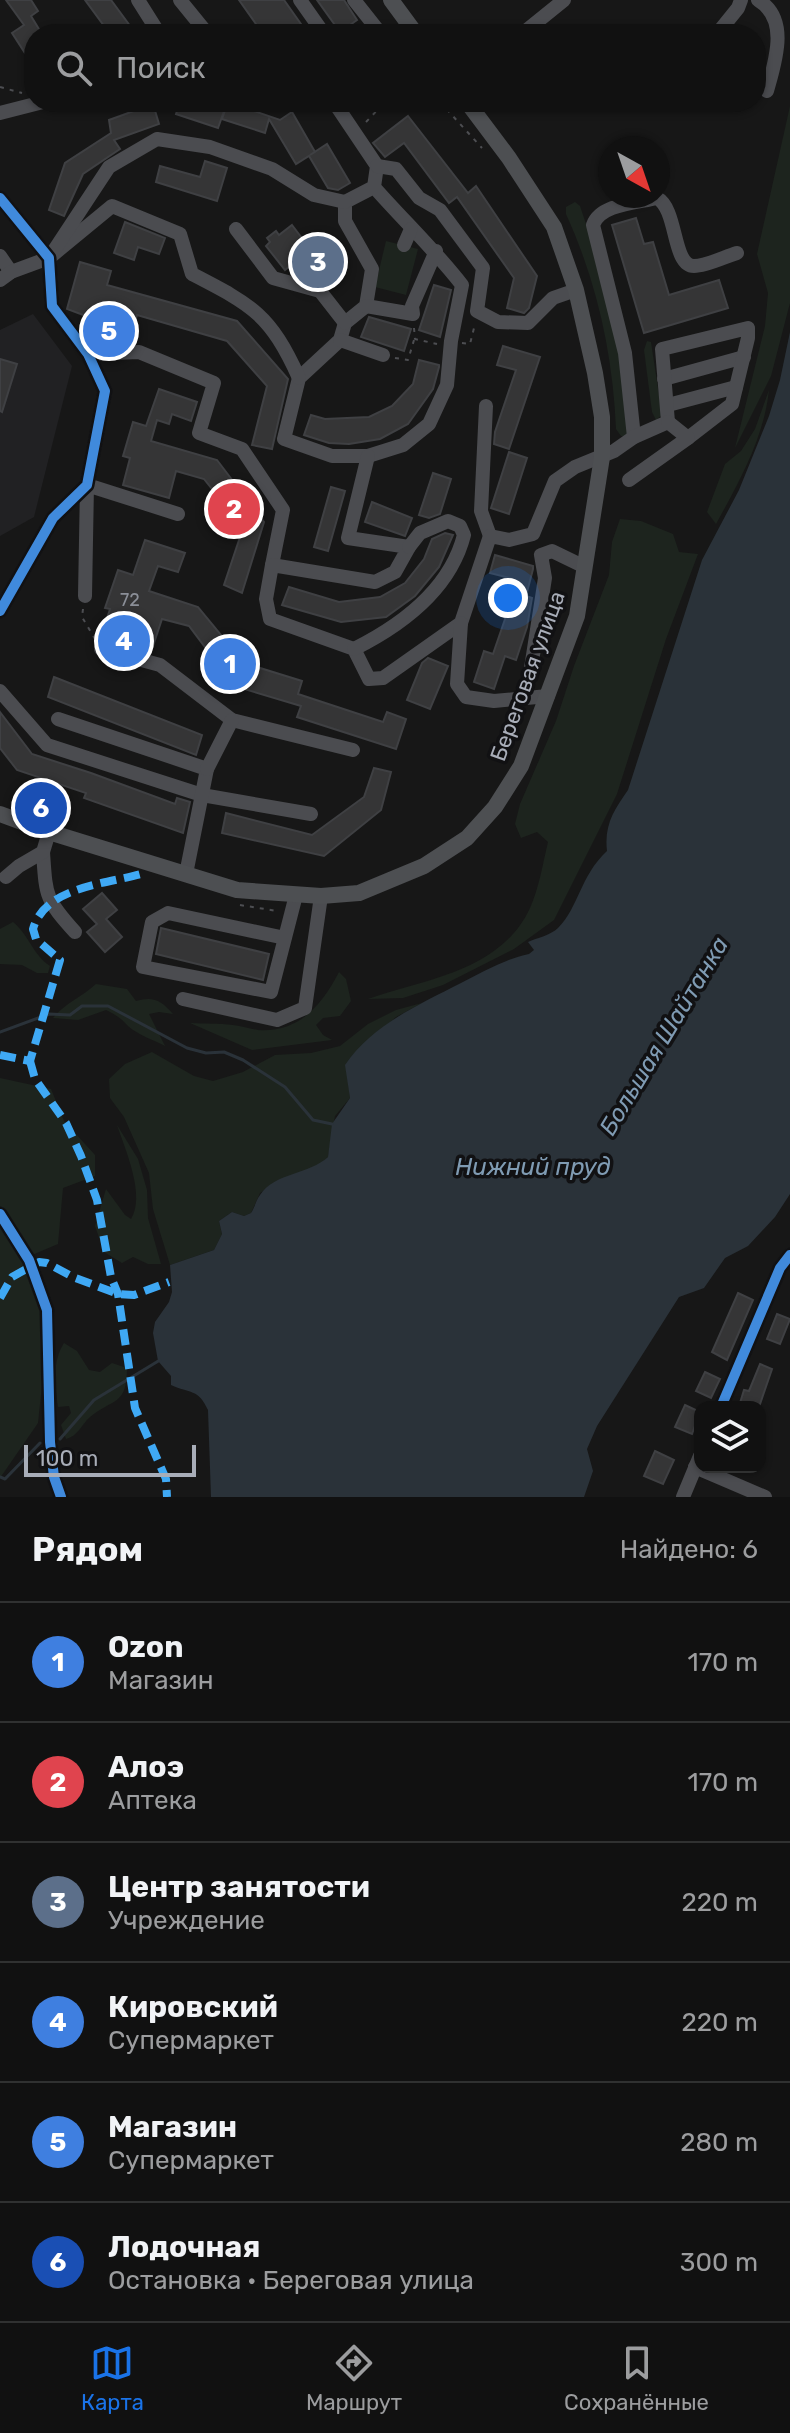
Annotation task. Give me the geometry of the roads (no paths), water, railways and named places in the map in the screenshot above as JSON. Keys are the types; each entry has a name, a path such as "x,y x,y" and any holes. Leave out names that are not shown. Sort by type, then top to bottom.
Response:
{"main road":[{"path":"391,0 409,24"},
{"name":"Береговая улица","path":"0,814 49,832 251,893 321,896 359,893 424,866 467,838 495,807 521,766 577,616 602,457 602,417 576,290 554,227 474,112"}],"street":[{"path":"138,0 153,24"},
{"path":"180,0 200,24"},
{"path":"300,0 317,24"},
{"path":"354,0 373,24"},
{"path":"534,24 564,0"},
{"path":"725,24 741,0"},
{"path":"758,0 766,5 779,28 767,91"},
{"path":"0,113 24,107"},
{"path":"341,112 377,166 374,187 411,229 436,251 462,285 451,341 447,385 429,424 403,445 368,456 332,456 284,439 299,378 340,340 345,323 366,306 372,269 345,221 345,202"},
{"path":"49,258 109,167 157,139 210,147 272,169 314,195 345,202 374,187"},
{"path":"377,166 396,169 419,198 440,210 483,268 477,311 498,322 528,323 553,298 576,290"},
{"path":"0,198 49,258 52,306 88,354 105,391 87,485 85,596"},
{"path":"634,437 625,353 593,225 595,217 603,211 657,198 664,201 669,209 681,256 686,264 694,266 737,253"},
{"path":"0,256 6,276 49,258 112,206 180,234 192,274 244,301 270,324 299,378"},
{"path":"236,229 273,278 320,291 345,323"},
{"path":"404,245 411,229"},
{"path":"366,306 413,314 412,306 436,251"},
{"path":"629,480 732,404 750,331 744,328 662,349 668,422"},
{"path":"340,340 383,355"},
{"path":"88,354 139,352 214,383 199,433 242,449 283,510 266,599 270,619 354,649 369,679 383,678 461,623"},
{"path":"664,379 744,357"},
{"path":"668,405 736,387"},
{"path":"486,406 481,511 490,536 461,623 457,684 466,697 494,701 548,696"},
{"path":"490,536 509,540 533,534 555,481 575,467 602,457 634,437 668,422"},
{"path":"668,422 688,438"},
{"path":"368,456 348,538 409,547"},
{"path":"87,485 178,514"},
{"path":"0,611 53,518 87,485"},
{"path":"272,565 375,582 395,572 420,533 448,521 460,526 464,535 451,570 417,610 382,635 354,649"},
{"path":"531,668 545,578 541,555 552,551 585,567"},
{"path":"101,649 160,665 232,720 353,750"},
{"path":"0,691 47,745 202,795 311,814"},
{"path":"58,719 207,769"},
{"path":"186,874 207,769 232,720"},
{"path":"49,832 43,852 50,905 75,932"},
{"path":"6,877 43,852"},
{"path":"285,938 168,913 152,922 143,967 271,992 285,938 296,895"},
{"path":"183,999 277,1020 305,1008 321,896"},
{"path":"0,1214 29,1260 47,1310 50,1442 54,1477 61,1497"},
{"path":"724,1401 780,1268 790,1255"},
{"path":"683,1497 694,1471"},
{"path":"719,1473 765,1497"}],"water":[{"name":"Нижний пруд","path":"790,332 790,1194 775,1217 748,1246 725,1258 704,1288 679,1297 597,1426 587,1449 593,1471 584,1497 211,1497 208,1410 197,1395 171,1385 171,1376 158,1361 153,1333 155,1322 172,1292 170,1265 214,1250 222,1234 219,1221 232,1212 244,1216 251,1213 259,1197 274,1182 328,1157 332,1124 350,1098 345,1065 369,1038 429,999 494,966 529,954 534,950 528,942 552,933 571,911 591,871 607,851 609,826 614,811 628,790 702,560 739,490 769,416"}],"waterway":[{"path":"0,1032 49,1014 70,1015 82,1006 108,1006 187,1048 206,1053 224,1052 243,1060 285,1087 313,1120 332,1124"},
{"path":"60,1439 94,1400 160,1360"},
{"path":"0,1477 5,1479 40,1443"}],"place":[{"name":"Центр занятости","path":"318,262"},
{"name":"Магазин","path":"109,331"},
{"name":"Алоэ","path":"234,509"},
{"name":"Кировский","path":"124,641"},
{"name":"Ozon","path":"230,664"},
{"name":"Лодочная","path":"41,808"}],"water label":[{"name":"Большая Шайтанка","path":"664,1036"}]}
